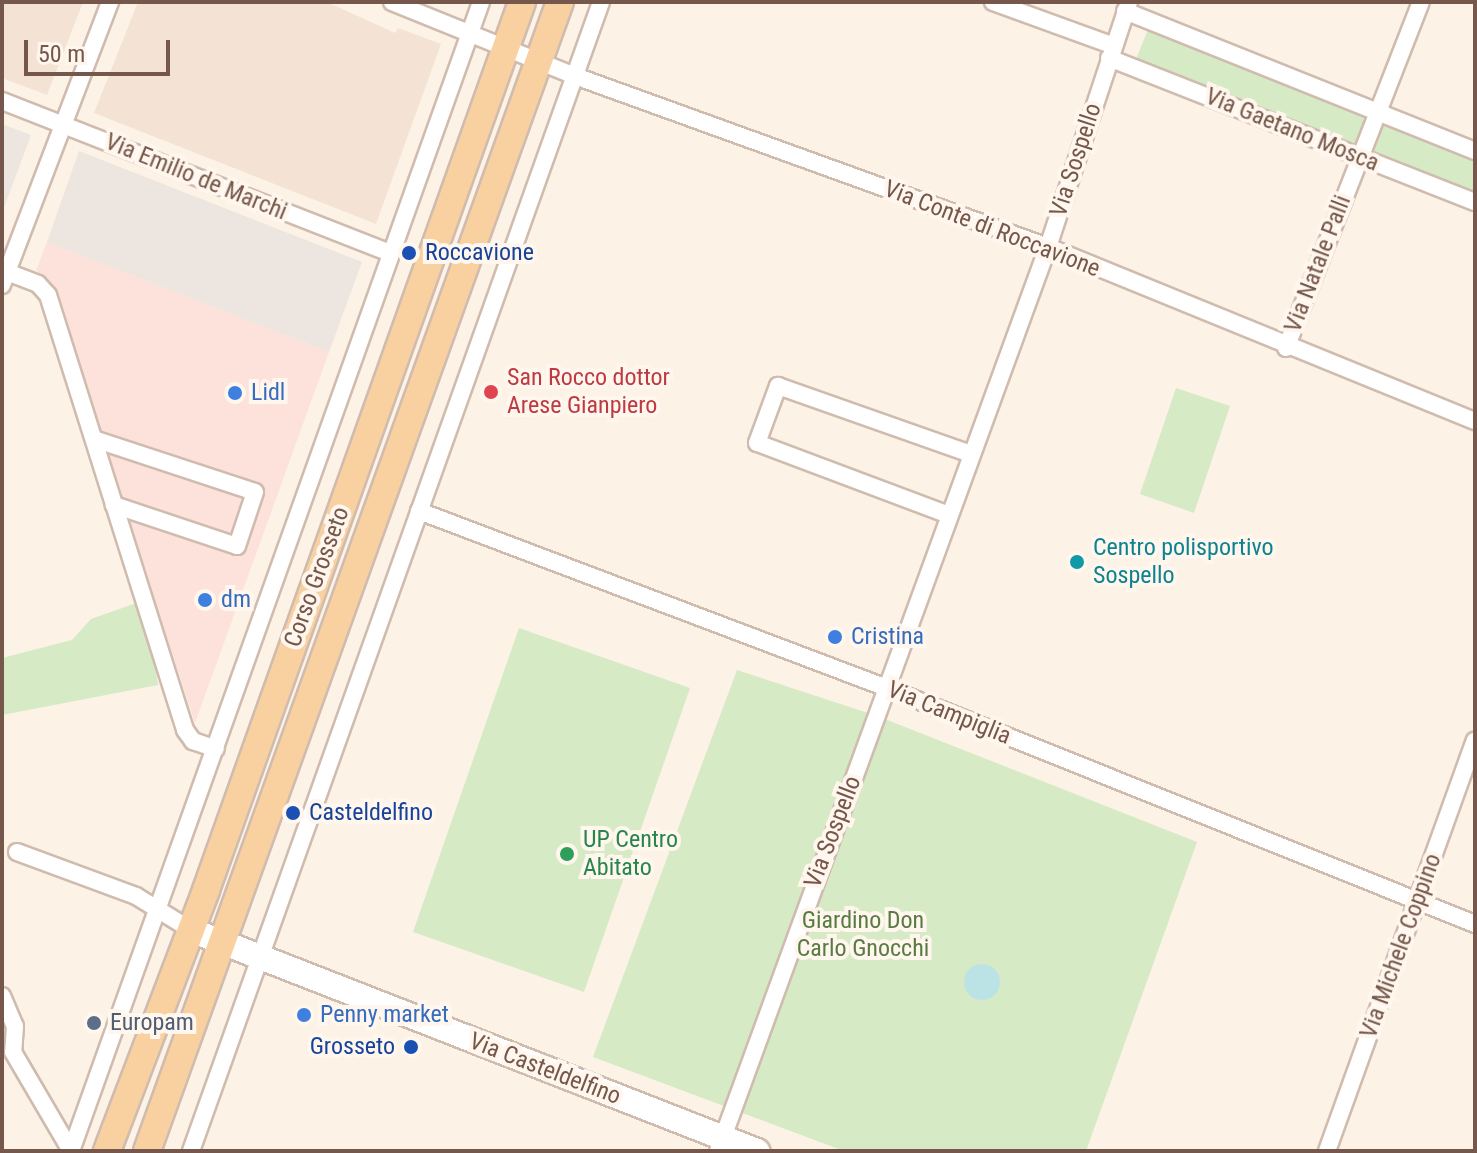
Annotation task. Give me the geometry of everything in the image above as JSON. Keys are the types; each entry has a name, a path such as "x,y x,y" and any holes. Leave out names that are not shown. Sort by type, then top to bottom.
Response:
{"main road":[{"name":"Corso Grosseto","path":"107,1151 191,930 522,2"},
{"name":"Corso Grosseto","path":"147,1151 560,2"}],"street":[{"path":"110,2 4,278 46,291 187,735 216,749"},
{"name":"Via Conte di Roccavione","path":"392,2 575,76 1048,247 1286,348 1475,421"},
{"name":"Corso Grosseto","path":"71,1151 481,2"},
{"path":"191,1151 601,2"},
{"path":"993,2 1111,52"},
{"name":"Via Natale Palli","path":"1286,348 1421,2"},
{"name":"Via Sospello","path":"720,1144 1048,247 1127,7"},
{"name":"Via Gaetano Mosca","path":"1127,7 1475,151"},
{"name":"Via Gaetano Mosca","path":"1111,52 1475,202"},
{"name":"Via Emilio de Marchi","path":"2,101 390,253"},
{"path":"949,515 757,443 778,386 971,454"},
{"path":"94,439 255,492 237,546 114,505"},
{"name":"Via Campiglia","path":"419,511 887,688 1475,924"},
{"name":"Via Michele Coppino","path":"1327,1151 1475,741"},
{"name":"Via Casteldelfino","path":"17,852 158,908 191,930 720,1144 757,1151"},
{"path":"2,996 15,1026 13,1052 71,1151"}],"shaded area":[{"path":"2,2 83,2 47,95 2,78"},
{"path":"138,2 327,2 395,33 398,28 441,44 376,224 94,113"},
{"path":"2,124 31,135 2,213"},
{"path":"79,151 362,262 329,352 47,242"},
{"path":"47,242 329,352 195,723 51,284 36,270"}],"green space":[{"path":"1151,22 1475,151 1475,202 1133,67"},
{"path":"1176,388 1230,406 1194,513 1140,494"},
{"path":"145,600 158,685 2,715 2,658 72,640 91,619"},
{"path":"519,628 690,688 584,992 413,932"},
{"name":"Giardino Don Carlo Gnocchi","path":"737,670 877,716 1197,842 1086,1151 844,1151 593,1057"}],"water":[{"path":"982,964 995,969 1000,982 995,995 982,1000 969,995 964,982 969,969"}],"place":[{"name":"Roccavione","path":"409,253"},
{"name":"San Rocco dottor Arese Gianpiero","path":"491,392"},
{"name":"Lidl","path":"235,393"},
{"name":"Centro polisportivo Sospello","path":"1077,562"},
{"name":"dm","path":"205,600"},
{"name":"Cristina","path":"835,637"},
{"name":"Casteldelfino","path":"293,813"},
{"name":"UP Centro Abitato","path":"567,854"},
{"name":"Penny market","path":"304,1015"},
{"name":"Europam","path":"94,1023"},
{"name":"Grosseto","path":"411,1047"}]}
